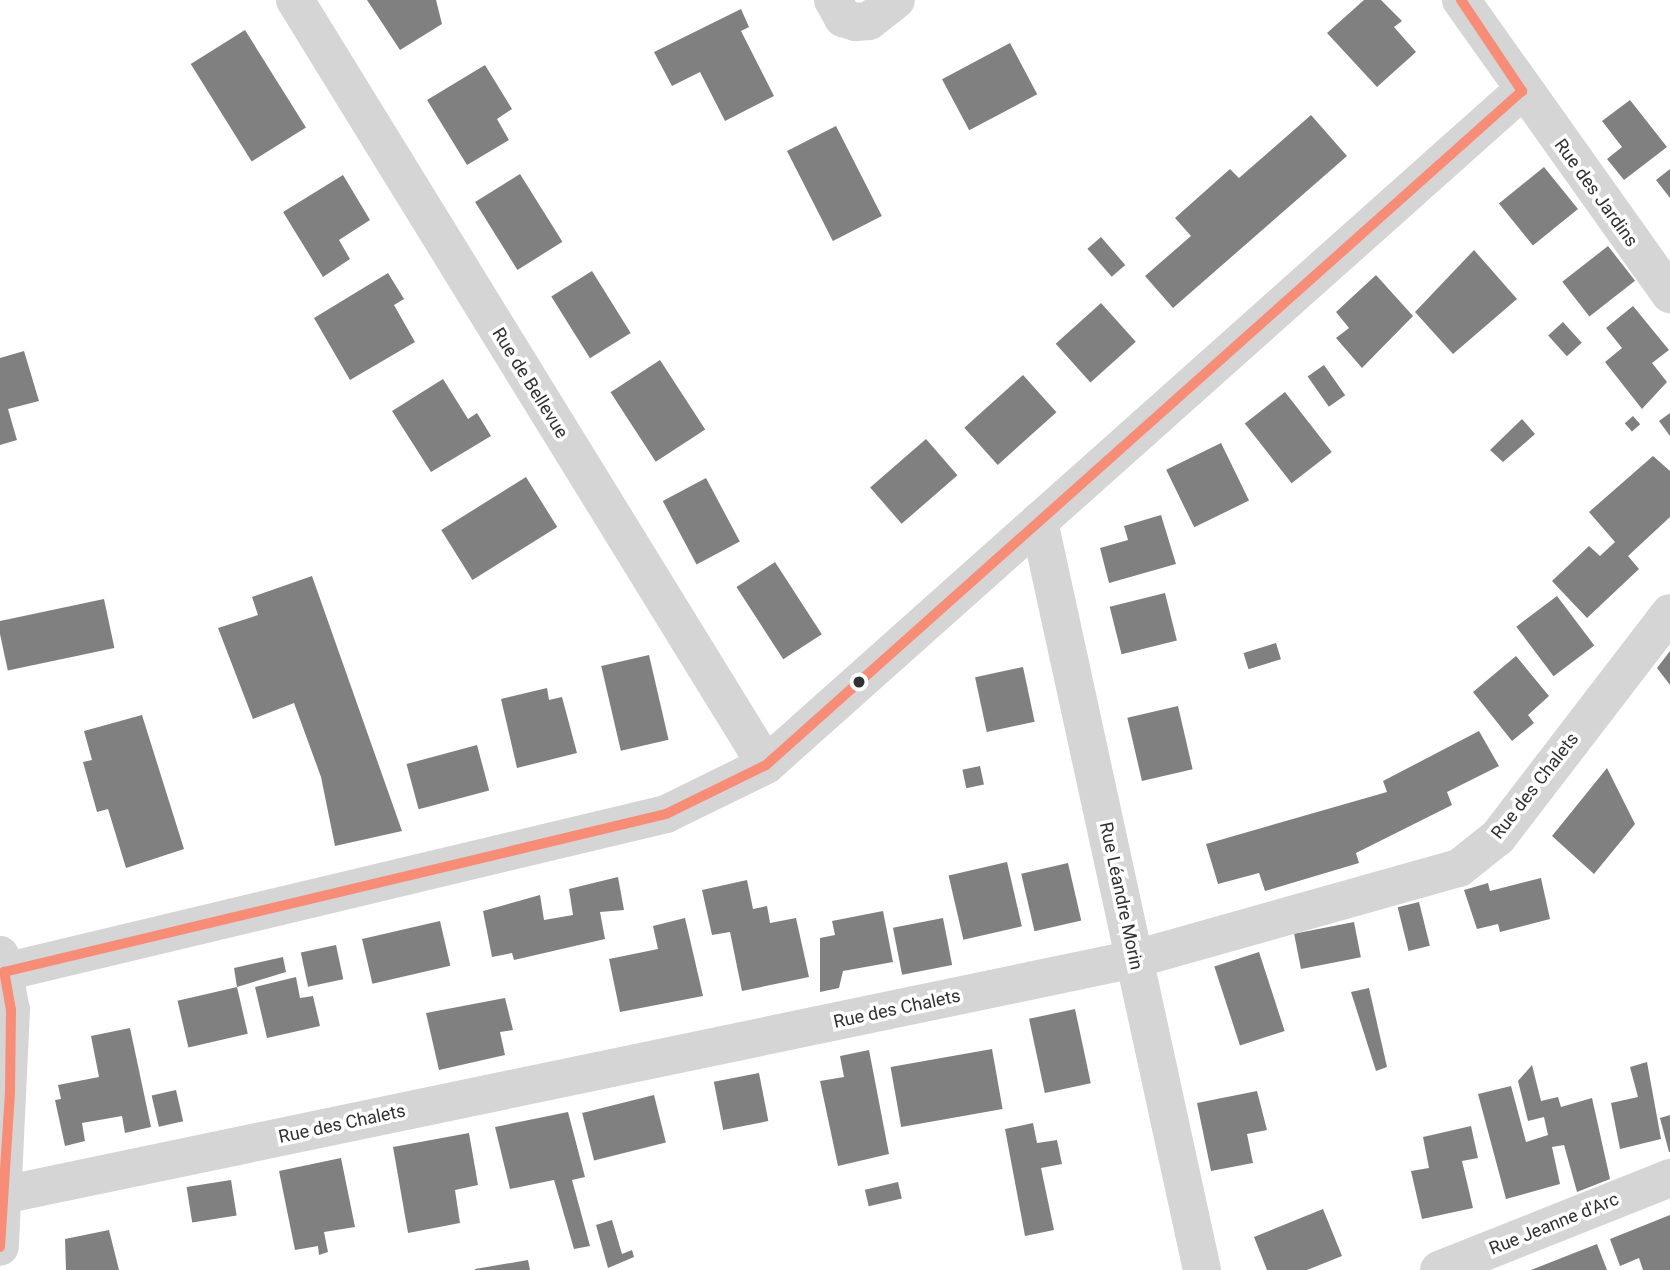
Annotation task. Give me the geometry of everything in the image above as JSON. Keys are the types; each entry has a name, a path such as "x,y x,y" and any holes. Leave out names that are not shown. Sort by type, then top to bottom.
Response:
{"street":[{"name":"Rue de Bellevue","path":"295,0 765,765"},
{"path":"834,0 843,18 855,22 869,21 896,0"},
{"name":"Rue des Jardins","path":"1461,0 1522,91 1670,294"},
{"path":"0,1247 11,1010 1,967 666,814 765,765 1522,91"},
{"name":"Rue Léandre Morin","path":"1039,522 1202,1270"},
{"name":"Rue des Chalets","path":"3,1195 1135,958 1459,868 1498,837 1670,613"},
{"name":"Rue Jeanne d'Arc","path":"1439,1270 1670,1178"}],"building":[{"path":"367,0 436,0 442,24 400,50"},
{"path":"1364,0 1381,0 1402,21 1394,27 1416,52 1377,87 1327,33"},
{"path":"741,9 749,27 741,31 774,96 725,121 700,72 672,86 654,52"},
{"path":"245,30 306,128 252,161 191,64"},
{"path":"1010,43 1037,94 969,130 942,79"},
{"path":"485,65 512,109 497,119 509,140 467,165 427,100"},
{"path":"1630,100 1667,147 1624,180 1607,159 1622,147 1602,121"},
{"path":"1311,115 1347,156 1173,308 1145,276 1191,236 1175,218 1230,169 1239,178"},
{"path":"836,126 882,216 833,241 787,151"},
{"path":"1544,167 1578,209 1533,245 1499,204"},
{"path":"1670,169 1670,198 1656,180"},
{"path":"520,174 562,242 517,270 475,202"},
{"path":"343,175 370,220 339,240 350,259 323,277 283,212"},
{"path":"1101,237 1125,265 1112,277 1087,249"},
{"path":"1608,246 1635,281 1589,316 1562,282"},
{"path":"1474,250 1517,299 1453,354 1415,312"},
{"path":"592,271 631,333 590,358 551,296"},
{"path":"388,273 404,299 394,305 415,342 350,380 314,318"},
{"path":"1376,275 1413,316 1362,368 1336,338 1349,328 1336,312"},
{"path":"1101,303 1136,342 1090,382 1056,344"},
{"path":"1633,306 1669,350 1652,363 1667,382 1642,409 1605,362 1622,348 1606,328"},
{"path":"1563,322 1582,343 1567,356 1548,335"},
{"path":"24,351 39,401 8,409 17,440 0,445 0,358"},
{"path":"660,360 705,430 656,462 611,392"},
{"path":"1324,365 1345,395 1329,407 1308,376"},
{"path":"1023,375 1056,412 998,465 964,428"},
{"path":"443,379 468,419 477,413 491,436 431,472 392,411"},
{"path":"1285,392 1332,452 1292,483 1245,423"},
{"path":"1670,413 1670,436 1659,421"},
{"path":"1633,416 1640,424 1632,432 1625,423"},
{"path":"1522,419 1535,434 1503,462 1490,450"},
{"path":"926,439 957,475 902,524 870,488"},
{"path":"1221,443 1249,501 1194,527 1166,470"},
{"path":"1653,456 1670,471 1670,517 1628,556 1639,569 1587,618 1552,581 1589,546 1600,556 1615,542 1589,512"},
{"path":"526,477 557,527 472,580 441,530"},
{"path":"706,478 740,542 697,565 663,501"},
{"path":"1161,515 1176,564 1109,583 1100,548 1128,540 1124,526"},
{"path":"775,562 822,634 783,659 736,587"},
{"path":"312,576 402,831 335,846 321,777 294,703 253,719 218,628 258,615 252,597"},
{"path":"1165,593 1177,641 1122,654 1110,607"},
{"path":"1557,596 1594,646 1554,676 1516,627"},
{"path":"104,599 114,648 8,671 0,621"},
{"path":"1276,643 1281,659 1248,669 1243,653"},
{"path":"1670,651 1670,685 1657,668"},
{"path":"649,655 669,740 621,751 601,666"},
{"path":"1516,656 1549,696 1528,715 1534,723 1512,741 1473,692"},
{"path":"1023,667 1035,722 987,732 975,677"},
{"path":"547,688 549,700 562,697 577,753 517,768 501,699"},
{"path":"1178,706 1193,769 1142,781 1127,718"},
{"path":"142,715 184,849 126,868 108,809 97,812 83,762 92,760 84,731"},
{"path":"1479,731 1499,766 1447,792 1452,805 1356,853 1359,863 1265,891 1259,873 1218,884 1206,844 1387,792 1383,781"},
{"path":"477,745 489,790 419,809 406,764"},
{"path":"980,766 984,785 966,788 962,770"},
{"path":"1607,768 1635,824 1594,874 1552,836"},
{"path":"1007,862 1022,926 963,940 949,875"},
{"path":"1068,863 1081,920 1035,931 1021,874"},
{"path":"618,877 624,910 600,912 605,939 514,960 512,953 492,957 483,911 540,895 544,920 573,915 569,889"},
{"path":"1541,878 1550,919 1500,932 1498,924 1477,929 1464,890 1488,883 1490,891"},
{"path":"747,880 753,909 767,906 770,923 796,918 809,977 742,991 730,932 712,935 702,890"},
{"path":"1419,902 1430,946 1409,951 1398,907"},
{"path":"883,911 893,962 843,971 839,988 820,992 820,938 835,935 832,921"},
{"path":"685,918 703,996 620,1012 609,959 658,949 653,926"},
{"path":"943,918 952,965 902,975 893,928"},
{"path":"440,921 450,966 372,984 362,939"},
{"path":"1354,922 1361,957 1301,969 1294,934"},
{"path":"336,945 343,979 308,987 301,952"},
{"path":"1259,952 1285,1031 1240,1045 1214,967"},
{"path":"283,957 286,972 237,987 234,968"},
{"path":"296,977 300,998 313,996 320,1026 267,1038 255,987"},
{"path":"237,987 248,1034 188,1047 178,1001"},
{"path":"1369,988 1387,1067 1376,1071 1351,992"},
{"path":"505,998 513,1030 500,1032 505,1055 439,1070 426,1013"},
{"path":"1075,1009 1091,1083 1045,1093 1029,1019"},
{"path":"130,1028 151,1127 125,1133 122,1116 82,1123 85,1141 65,1146 55,1100 61,1099 58,1085 99,1077 91,1036"},
{"path":"992,1049 1003,1109 901,1127 891,1067"},
{"path":"869,1050 889,1154 838,1166 820,1081 844,1077 840,1056"},
{"path":"1647,1062 1661,1139 1620,1149 1611,1103 1638,1097 1630,1067"},
{"path":"1532,1065 1541,1101 1558,1097 1561,1107 1592,1098 1610,1179 1577,1192 1564,1145 1552,1147 1560,1184 1506,1199 1478,1094 1511,1086 1526,1142 1548,1135 1544,1117 1528,1121 1518,1081"},
{"path":"759,1073 768,1121 723,1130 714,1082"},
{"path":"176,1090 183,1121 159,1127 152,1096"},
{"path":"1257,1091 1267,1130 1247,1134 1253,1163 1211,1171 1197,1103"},
{"path":"654,1095 666,1143 594,1160 582,1113"},
{"path":"568,1112 585,1177 572,1180 590,1246 574,1249 554,1180 510,1189 495,1127"},
{"path":"1670,1115 1670,1152 1669,1152 1660,1118"},
{"path":"1033,1123 1037,1143 1057,1140 1062,1164 1041,1168 1054,1230 1025,1236 1005,1129"},
{"path":"1471,1126 1478,1158 1462,1161 1473,1208 1422,1219 1411,1171 1429,1168 1423,1137"},
{"path":"469,1133 478,1185 455,1190 460,1223 408,1233 393,1147"},
{"path":"341,1158 355,1227 324,1232 328,1252 319,1255 318,1246 295,1250 279,1171"},
{"path":"231,1180 237,1216 192,1223 187,1187"},
{"path":"898,1182 902,1199 869,1206 865,1190"},
{"path":"1323,1209 1342,1256 1307,1270 1267,1270 1254,1237"},
{"path":"1670,1215 1670,1270 1643,1270 1639,1258 1620,1266 1610,1239"},
{"path":"612,1220 622,1254 632,1250 634,1257 608,1268 596,1225"},
{"path":"109,1230 119,1270 66,1270 65,1239"},
{"path":"1597,1244 1607,1270 1531,1270"},
{"path":"528,1260 530,1270 475,1270 475,1269"}],"transit line":[{"path":"1461,0 1522,91"},
{"path":"4,972 666,814 766,765 1522,91"},
{"path":"0,1247 10,1092 11,1010 4,972"}]}
